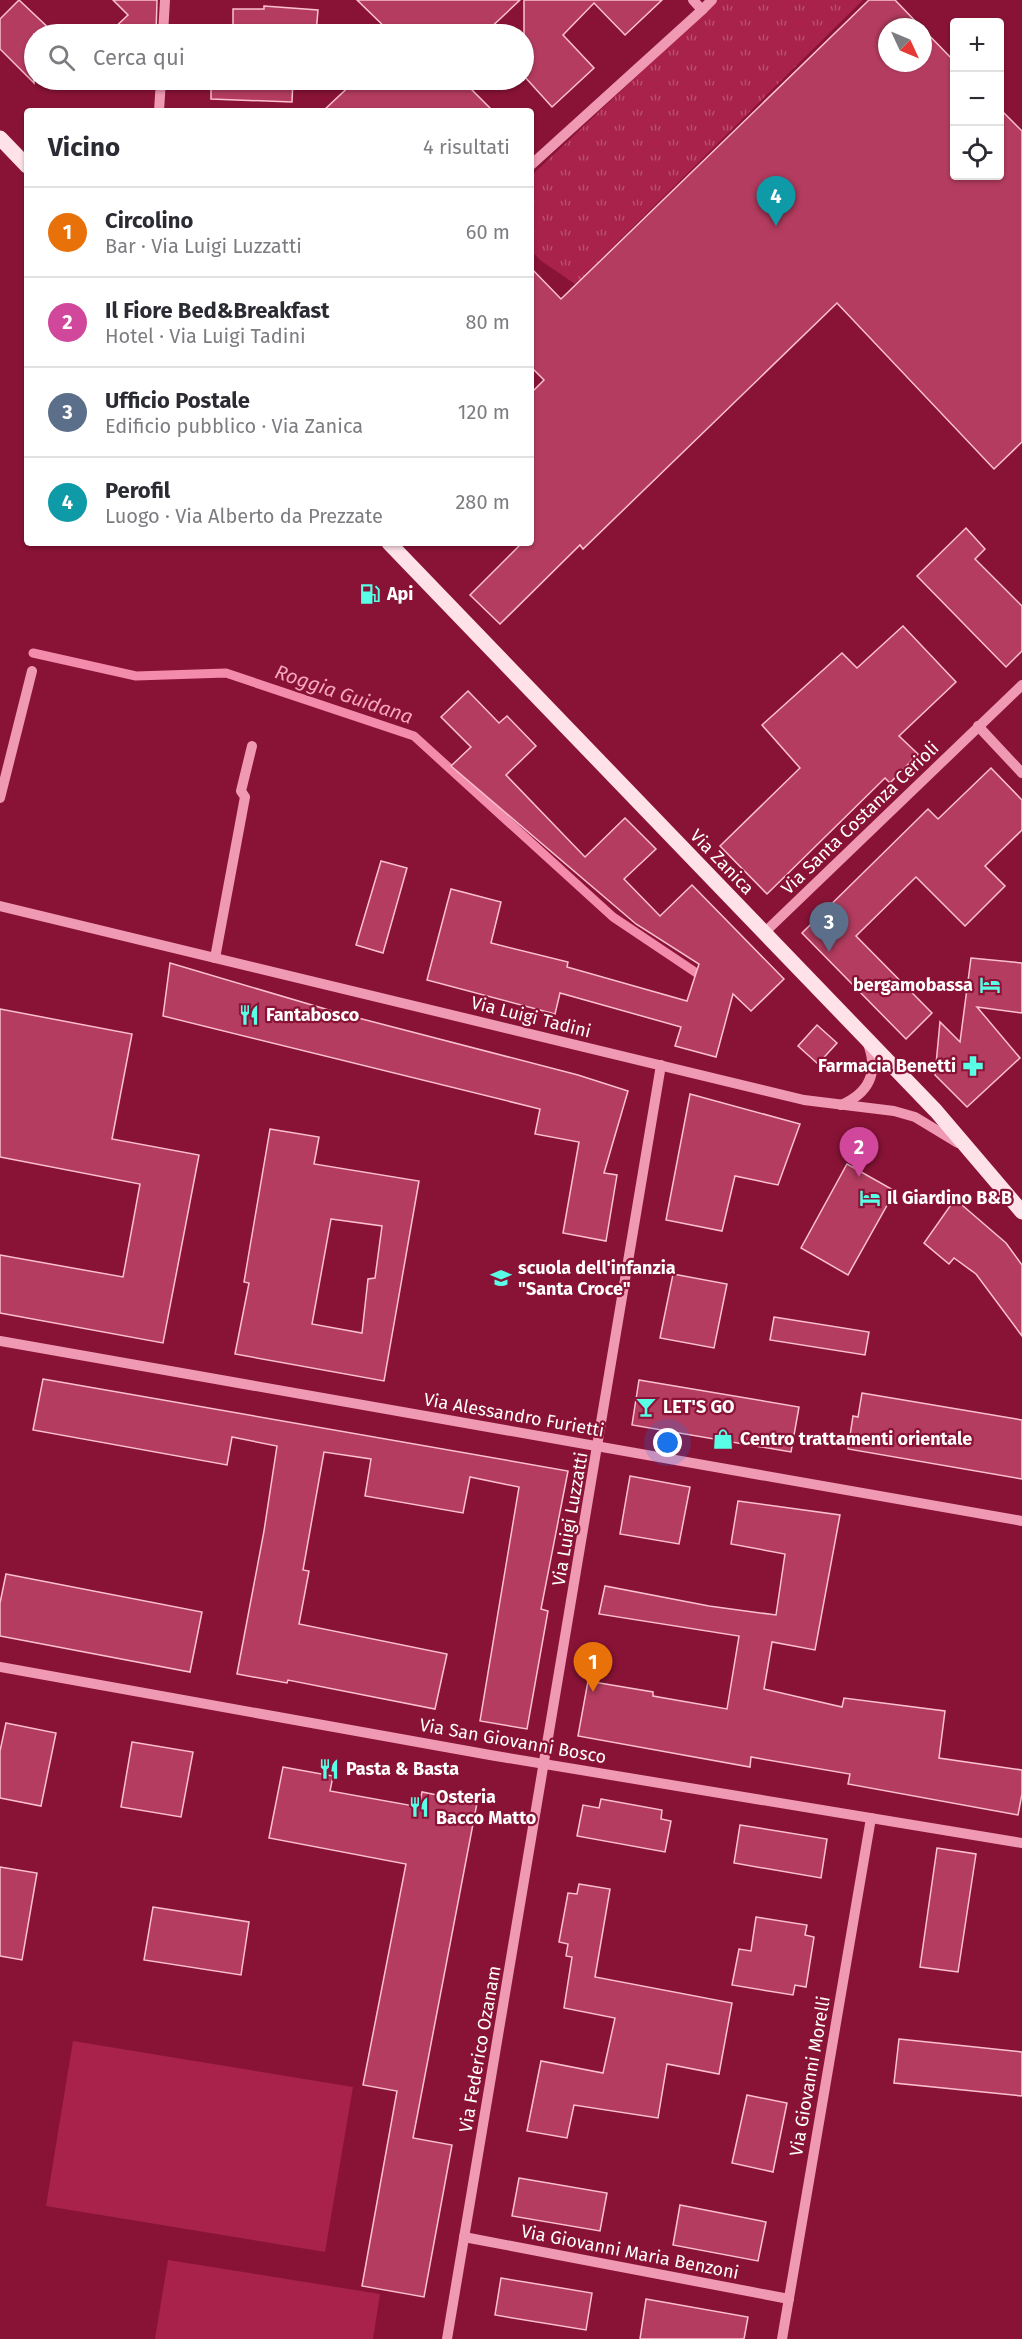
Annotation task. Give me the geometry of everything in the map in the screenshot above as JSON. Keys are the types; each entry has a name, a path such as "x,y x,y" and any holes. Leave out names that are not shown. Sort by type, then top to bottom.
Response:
{"main road":[{"path":"0,138 24,163"},
{"name":"Via Zanica","path":"392,546 936,1111 1022,1212"}],"street":[{"path":"164,24 165,0"},
{"path":"693,0 702,10"},
{"path":"534,162 712,0"},
{"path":"159,108 160,90"},
{"path":"0,798 32,671"},
{"name":"Via Santa Costanza Cerioli","path":"764,933 1022,685"},
{"path":"978,726 1022,773"},
{"path":"215,958 245,797 241,791 252,746"},
{"name":"Via Luigi Tadini","path":"0,906 838,1106 894,1111 915,1117 968,1150"},
{"path":"838,1106 861,1094 869,1084 873,1057 867,1041"},
{"name":"Via Luigi Luzzatti","path":"544,1764 661,1065"},
{"name":"Via Alessandro Furietti","path":"0,1341 1022,1521"},
{"name":"Via San Giovanni Bosco","path":"0,1667 544,1764 1022,1843"},
{"name":"Via Federico Ozanam","path":"447,2339 544,1764"},
{"name":"Via Giovanni Morelli","path":"782,2339 871,1818"},
{"name":"Via Giovanni Maria Benzoni","path":"464,2237 789,2300"}],"green space":[{"path":"717,0 863,0 575,284 534,253 534,173"},
{"path":"73,2041 353,2087 325,2252 46,2206"},
{"path":"168,2260 380,2294 373,2339 155,2339"}],"building":[{"path":"19,0 44,24 24,24 24,73 0,49 0,19"},
{"path":"113,0 157,0 156,24 119,24 128,15"},
{"path":"357,0 520,0 495,24 382,24"},
{"path":"524,0 662,0 625,35 594,3 563,35 594,68 552,107 534,87 534,24 524,24"},
{"path":"869,0 895,0 912,18 878,18 878,72 932,72 932,38 950,57 950,180 1004,180 1004,113 1022,131 1022,442 994,469 837,303 583,549 580,545 500,624 470,595 519,546 534,546 534,390 544,380 534,370 534,271 561,299"},
{"path":"264,6 318,10 317,24 233,24 233,9 264,9"},
{"path":"211,90 293,90 292,102 211,99"},
{"path":"345,90 472,90 490,108 326,108"},
{"path":"966,528 985,549 975,559 1022,606 1022,651 1006,667 917,576"},
{"path":"903,626 956,682 899,736 918,754 890,783 885,778 767,894 720,846 800,768 762,725 842,653 857,668"},
{"path":"468,691 499,723 507,716 536,746 506,775 585,857 625,818 656,849 624,879 660,916 692,885 784,979 751,1011 733,994 716,1057 675,1046 681,1027 560,993 555,1014 427,980 451,889 501,902 491,943 568,962 567,967 687,1001 699,964 636,924 451,766 471,747 441,717"},
{"path":"991,768 1022,800 1022,830 985,866 1005,886 965,926 916,877 856,936 932,1013 906,1039 802,933 928,809 938,819"},
{"path":"381,861 407,868 383,953 356,945"},
{"path":"971,958 1022,963 1022,1013 977,1007 1020,1058 967,1107 935,1075 940,1022 960,1042"},
{"path":"170,963 339,1013 578,1075 628,1091 604,1173 617,1175 606,1241 563,1233 579,1142 535,1134 540,1109 163,1016"},
{"path":"0,1009 132,1034 112,1139 199,1155 163,1343 0,1313 0,1255 123,1277 140,1184 0,1157"},
{"path":"817,1025 837,1043 818,1064 798,1046"},
{"path":"690,1094 800,1124 778,1185 735,1176 722,1231 666,1220"},
{"path":"270,1129 319,1137 314,1164 419,1181 384,1381 235,1354 249,1283 244,1282","holes":["331,1219 382,1226 375,1278 368,1279 362,1333 312,1324"]},
{"path":"847,1164 895,1191 848,1275 801,1248"},
{"path":"955,1199 1006,1243 1022,1265 1022,1336 976,1274 954,1258 949,1264 924,1243"},
{"path":"673,1274 727,1284 714,1348 660,1338"},
{"path":"774,1317 869,1332 865,1355 770,1340"},
{"path":"43,1379 568,1471 541,1609 548,1611 527,1729 480,1721 519,1487 470,1477 463,1513 365,1496 371,1459 324,1452 303,1570 309,1571 299,1624 447,1654 435,1709 288,1680 287,1683 237,1674 264,1531 277,1446 232,1437 227,1465 33,1430"},
{"path":"639,1380 799,1407 791,1452 632,1425"},
{"path":"862,1393 1022,1420 1022,1479 848,1449 853,1416 858,1417"},
{"path":"630,1476 690,1487 679,1544 620,1534"},
{"path":"738,1501 840,1515 815,1650 772,1642 764,1689 842,1707 844,1698 945,1711 939,1758 1022,1770 1022,1794 1018,1815 848,1784 850,1774 751,1757 750,1767 578,1736 588,1681 653,1692 653,1696 727,1709 739,1636 599,1614 605,1586 709,1606 776,1615 785,1554 731,1544"},
{"path":"6,1574 202,1612 190,1672 0,1636 0,1603"},
{"path":"6,1723 56,1733 41,1806 0,1798 0,1751"},
{"path":"132,1742 193,1752 181,1817 121,1807"},
{"path":"283,1767 333,1776 330,1791 419,1807 422,1792 477,1803 413,2138 452,2145 424,2297 362,2286 397,2091 363,2085 406,1864 269,1838"},
{"path":"601,1799 662,1810 661,1819 671,1821 665,1852 577,1836 583,1805 599,1808"},
{"path":"740,1825 827,1839 821,1878 734,1863"},
{"path":"937,1848 976,1854 958,1972 920,1967"},
{"path":"0,1867 37,1873 22,1960 0,1956"},
{"path":"579,1884 610,1889 595,1977 732,2003 719,2074 667,2064 658,2118 574,2105 567,2138 527,2131 541,2061 603,2073 615,2018 564,2008 572,1957 566,1956 568,1944 559,1942 568,1893 577,1894"},
{"path":"153,1907 249,1922 241,1975 144,1960"},
{"path":"756,1917 807,1925 805,1935 814,1937 806,1987 795,1985 793,1995 732,1985 739,1949 751,1951"},
{"path":"899,2039 1022,2052 1022,2096 894,2083"},
{"path":"747,2095 787,2103 773,2172 732,2163"},
{"path":"519,2178 607,2193 600,2231 512,2216"},
{"path":"680,2205 766,2222 758,2261 673,2245"},
{"path":"501,2278 592,2293 586,2330 495,2315"},
{"path":"646,2299 748,2317 744,2339 640,2339"}],"waterway":[{"name":"Roggia Guidana","path":"33,653 136,676 226,673 414,736 613,917 704,978"}],"place":[{"name":"Perofil","path":"776,226"},
{"name":"Api","path":"370,594"},
{"name":"Ufficio Postale","path":"829,952"},
{"name":"bergamobassa","path":"990,985"},
{"name":"Fantabosco","path":"249,1015"},
{"name":"Farmacia Benetti","path":"973,1066"},
{"name":"Il Fiore Bed&Breakfast","path":"859,1177"},
{"name":"Il Giardino B&B","path":"870,1198"},
{"name":"scuola dell'infanzia \"Santa Croce\"","path":"501,1278"},
{"name":"LET'S GO","path":"646,1407"},
{"name":"Centro trattamenti orientale","path":"723,1439"},
{"name":"Circolino","path":"593,1692"},
{"name":"Pasta & Basta","path":"329,1769"},
{"name":"Osteria Bacco Matto","path":"419,1807"}]}
